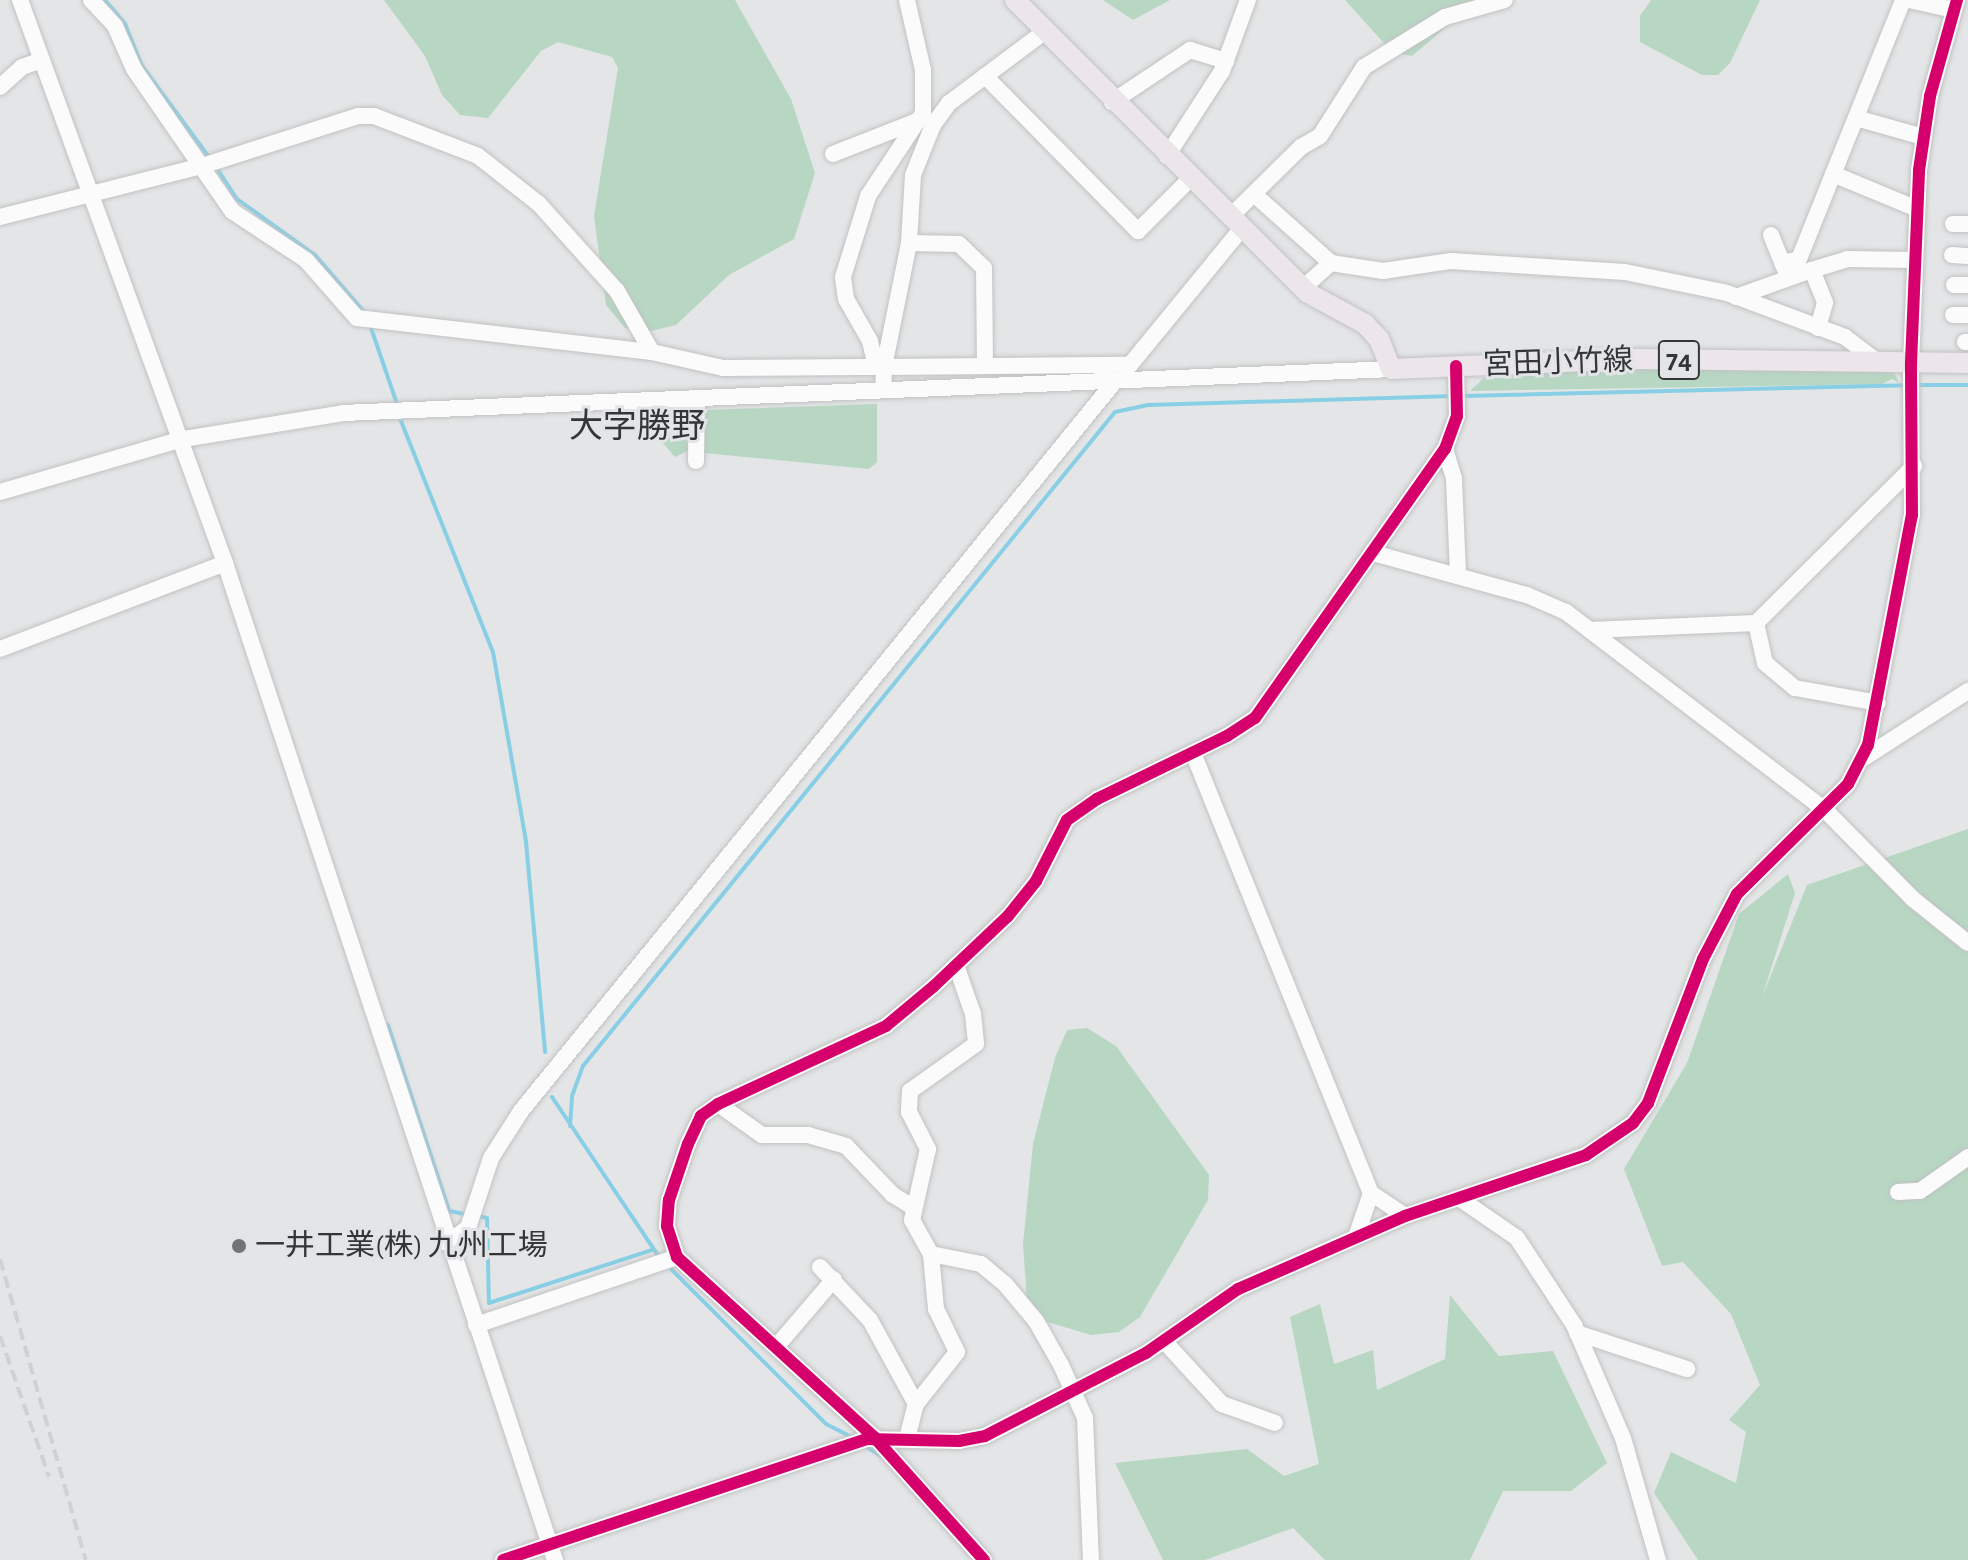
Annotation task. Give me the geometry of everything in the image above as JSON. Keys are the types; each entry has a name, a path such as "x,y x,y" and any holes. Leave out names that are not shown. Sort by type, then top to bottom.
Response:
{"main road":[{"path":"1015,0 1112,102 1303,288 1365,324 1379,339 1391,369"},
{"name":"宮田小竹線","path":"1391,369 1638,359 1968,363"}],"street":[{"path":"20,0 183,439 447,1243 552,1552"},
{"path":"91,0 115,26 134,69 205,165 232,211 290,247 365,319 652,352 723,368 985,363 1130,365 1255,195 1301,147 1320,136 1364,67 1445,17 1505,0"},
{"path":"883,390 880,367 870,341 846,299 843,277 868,196 919,120 925,84 907,0"},
{"path":"1167,156 1226,61 1248,0"},
{"path":"1736,297 1799,259 1906,0 1955,5 1923,137 1915,208 1911,363 1914,466 1903,578 1864,758"},
{"path":"880,367 909,243 913,175 938,116 1044,32"},
{"path":"1112,102 1190,50 1226,61"},
{"path":"0,87 22,67 42,60"},
{"path":"985,76 1138,231 1191,178"},
{"path":"0,217 205,165 358,116 450,142 478,156 539,204 583,249 617,291 652,352"},
{"path":"833,154 919,120 938,116"},
{"path":"1856,118 1923,137"},
{"path":"1833,174 1915,208"},
{"path":"1255,195 1331,263 1383,271 1451,261 1625,272 1736,297 1845,337 1880,364"},
{"path":"1771,235 1784,269"},
{"path":"909,243 959,244 984,268 985,363"},
{"path":"1784,269 1812,270 1847,259 1913,260"},
{"path":"1303,288 1331,263"},
{"path":"1812,270 1825,303 1818,328"},
{"path":"984,1560 870,1438 776,1347 674,1258 667,1226 669,1200 701,1116 718,1104 886,1026 956,965 1036,881 1067,820 1097,799 1193,753 1255,718 1445,449 1457,416 1456,366"},
{"path":"0,492 183,439 299,419 389,411 1391,369"},
{"path":"447,1243 468,1228 491,1158 521,1111 1115,381"},
{"path":"697,400 697,457"},
{"path":"1445,449 1454,479 1458,575"},
{"path":"1590,630 1756,623 1914,466"},
{"path":"1373,553 1549,603 1590,630 1825,810 1913,899 1968,943"},
{"path":"0,649 225,563"},
{"path":"1756,623 1765,663 1795,688 1878,703"},
{"path":"503,1560 552,1552 870,1438 959,1441 985,1436 1075,1393 1164,1341 1238,1289 1405,1216 1586,1155 1633,1123 1648,1103 1703,959 1737,894 1825,810 1864,758 1968,691"},
{"path":"1193,753 1371,1193 1405,1216"},
{"path":"907,1439 916,1404 957,1352 936,1309 931,1254 912,1220 928,1149 909,1112 910,1091 976,1044 973,1014 956,965"},
{"path":"718,1104 762,1135 808,1135 846,1146 893,1195 913,1207"},
{"path":"1898,1192 1920,1191 1968,1157"},
{"path":"1356,1237 1371,1193"},
{"path":"1459,1198 1517,1238 1577,1333 1623,1438 1658,1560"},
{"path":"931,1254 981,1264 1005,1284 1036,1321 1075,1393 1085,1418 1091,1560"},
{"path":"476,1325 674,1258"},
{"path":"820,1267 870,1320 916,1404"},
{"path":"776,1347 834,1279"},
{"path":"1577,1333 1687,1369"},
{"path":"1164,1341 1222,1404 1275,1423"}],"green space":[{"path":"384,0 735,0 791,99 815,173 794,239 729,275 676,325 651,331 625,328 606,305 594,216 618,68 612,57 558,42 541,51 488,118 460,115 442,95 425,56"},
{"path":"1103,0 1170,0 1133,20"},
{"path":"1345,0 1478,0 1412,56 1392,52"},
{"path":"1651,0 1760,0 1730,63 1718,75 1702,75 1640,42 1640,16"},
{"path":"1560,367 1893,370 1899,383 1892,379 1882,384 1470,391 1488,374"},
{"path":"877,404 877,462 869,469 704,453 704,410"},
{"path":"690,411 691,449 675,457 637,413"},
{"path":"1968,829 1968,1560 1698,1560 1654,1493 1671,1452 1736,1483 1746,1432 1729,1420 1760,1385 1731,1314 1683,1262 1662,1266 1624,1169 1687,1063 1739,914 1788,874 1795,893 1762,997 1807,885"},
{"path":"1087,1028 1116,1046 1209,1175 1208,1200 1140,1317 1119,1332 1091,1335 1041,1320 1027,1300 1023,1244 1033,1144 1055,1058 1067,1030"},
{"path":"1450,1295 1499,1356 1553,1351 1607,1463 1571,1491 1503,1491 1470,1560 1325,1560 1293,1528 1205,1560 1163,1560 1115,1463 1247,1449 1284,1476 1319,1464 1290,1317 1320,1304 1334,1364 1373,1350 1377,1390 1445,1359"}],"waterway":[{"path":"105,0 125,24 142,66 211,160"},
{"path":"216,167 237,199 315,255 365,313"},
{"path":"370,325 398,407"},
{"path":"1463,396 1906,385"},
{"path":"1914,385 1968,385"},
{"path":"570,1126 572,1096 583,1066 1115,412 1149,405 1454,396"},
{"path":"399,416 493,652 526,842 545,1052"},
{"path":"388,1025 449,1211 469,1215"},
{"path":"552,1097 659,1257"},
{"path":"477,1216 487,1218 489,1303 652,1250"},
{"path":"668,1266 826,1424 851,1437"},
{"path":"865,1446 881,1456"}],"railway":[{"path":"0,1259 86,1560"},
{"path":"0,1336 49,1477"}],"cycle path":[{"path":"503,1560 866,1439 959,1441 985,1436 1146,1353 1238,1289 1405,1216 1586,1155 1633,1123 1648,1103 1703,959 1737,894 1848,784 1868,745 1912,515 1911,363 1919,170 1930,96 1957,0"},
{"path":"984,1560 874,1437 677,1257 667,1226 669,1200 688,1144 701,1116 718,1104 886,1026 934,986 1008,916 1036,881 1067,820 1097,799 1227,736 1255,718 1445,449 1457,416 1456,366"}],"place":[{"name":"一井工業(株) 九州工場","path":"239,1246"}],"district":[{"name":"大字勝野","path":"637,428"}]}
